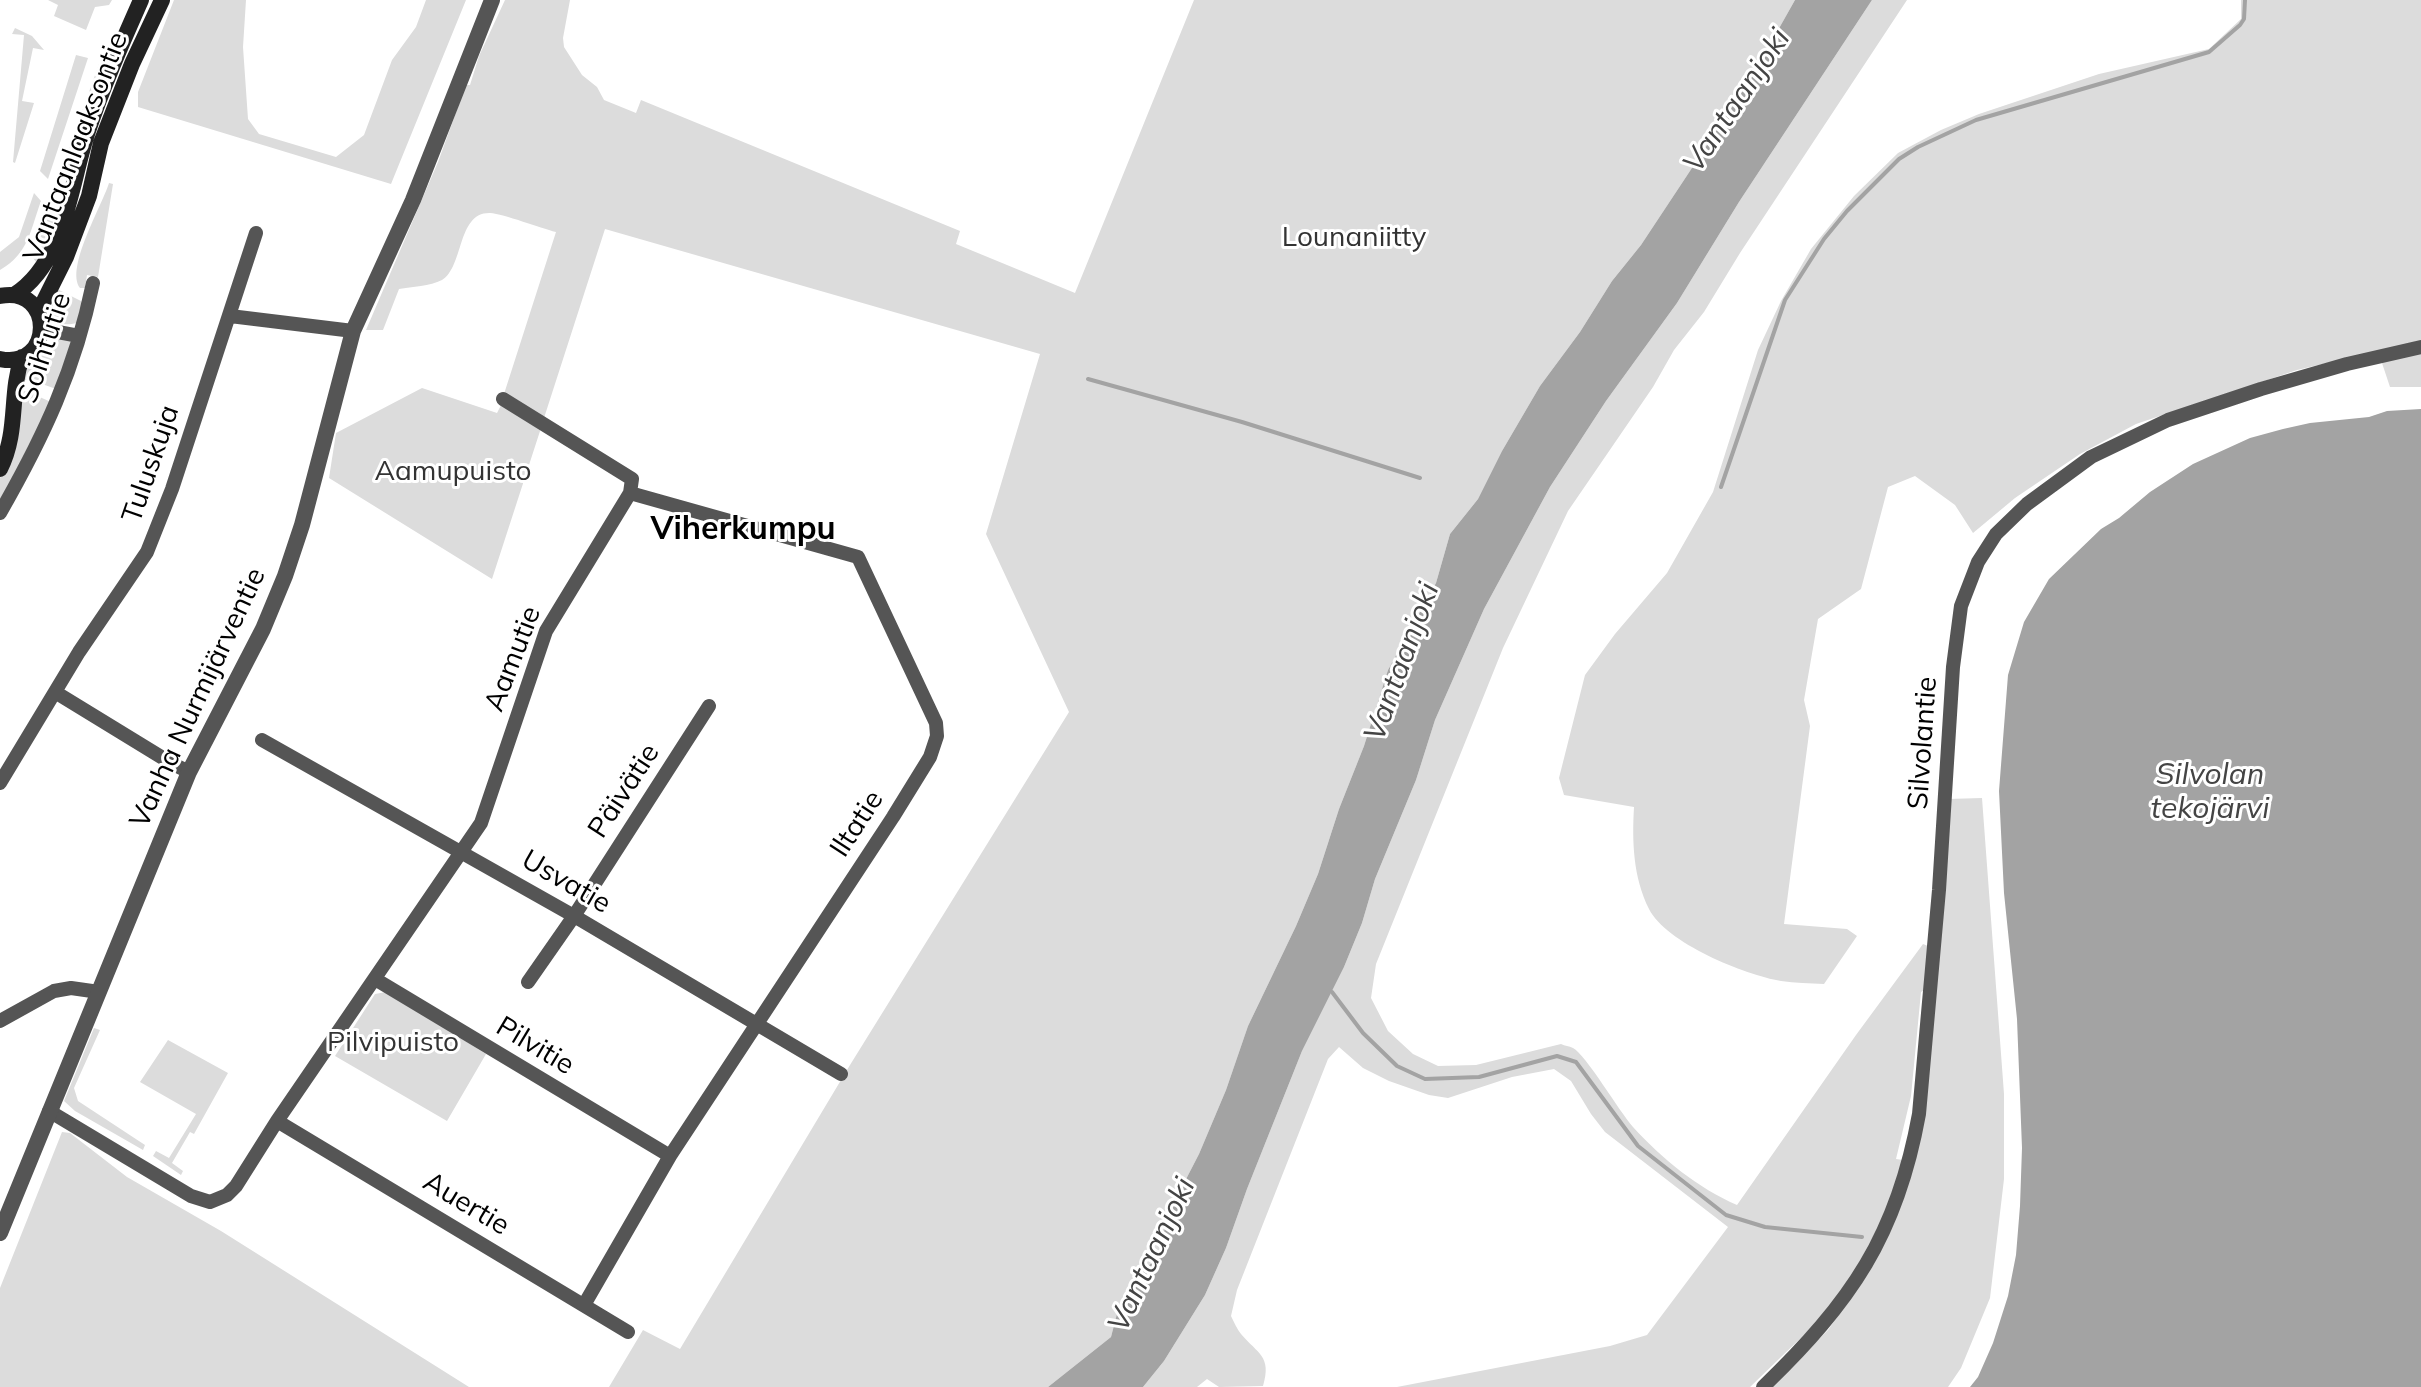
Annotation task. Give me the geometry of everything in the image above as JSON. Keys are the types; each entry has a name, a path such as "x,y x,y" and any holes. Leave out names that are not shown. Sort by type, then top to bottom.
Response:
{"main road":[{"name":"Vantaanlaaksontie","path":"7,296 29,286 62,226 86,136 115,57 141,0"},
{"name":"Vantaanlaaksontie","path":"22,357 36,346 40,321 89,196 101,143 132,64 162,0"},
{"path":"7,296 28,301 40,321"},
{"path":"0,359 22,357"},
{"path":"0,469 12,438 14,386 22,357"}],"street":[{"name":"Vanha Nurmijärventie","path":"0,1233 189,772 263,629 285,576 302,525 353,331 415,195 492,0"},
{"name":"Tuluskuja","path":"0,783 79,652 147,552 172,489 256,233"},
{"name":"Soihtutie","path":"0,513 59,398 71,368 93,283"},
{"path":"230,316 353,331"},
{"path":"40,321 79,336"},
{"name":"Silvolantie","path":"1763,1387 1822,1327 1850,1292 1898,1200 1913,1148 1919,1114 1939,890 1953,667 1961,606 1978,562 1996,534 2027,504 2091,457 2142,432 2168,420 2261,389 2421,347"},
{"path":"503,399 632,479 630,493"},
{"name":"Aamutie","path":"49,1111 191,1196 210,1202 227,1195 236,1186 481,823 546,631 630,493"},
{"name":"Iltatie","path":"584,1305 670,1156 893,817 930,757 937,736 936,723 858,557 630,493"},
{"path":"55,692 189,772"},
{"name":"Päivätie","path":"528,982 709,706"},
{"name":"Usvatie","path":"262,740 462,851 841,1074"},
{"name":"Pilvitie","path":"375,979 670,1156"},
{"path":"0,1021 54,991 71,988 99,992"},
{"name":"Auertie","path":"277,1121 628,1332"}],"green space":[{"path":"48,0 112,0 109,5 95,7 86,30 54,16 58,5"},
{"path":"174,0 246,0 243,47 248,119 259,134 336,157 364,135 392,60 416,27 426,0 466,0 391,184 138,107 138,92"},
{"name":"Lounaniitty","path":"505,0 570,0 564,47 582,75 597,87 604,100 636,113 641,100 960,231 956,244 1075,293 1194,0 1795,0 1751,78 1641,245 1612,281 1580,332 1540,386 1478,499 1450,534 1436,583 1388,670 1318,874 1248,1026 1199,1154 1168,1214 1158,1258 1139,1273 1119,1306 1111,1337 1048,1387 609,1387 643,1330 680,1349 850,1065 1069,712 986,534 1040,354 605,229 544,418 504,394 556,232 490,213 479,215 472,221 454,264 442,280 399,289 383,330 366,330 438,162 466,85 470,85 479,56"},
{"path":"1872,0 1907,0 1704,312 1674,350 1653,387 1568,511 1503,648 1376,964 1371,998 1388,1031 1413,1054 1438,1066 1476,1065 1561,1044 1573,1048 1586,1061 1633,1127 1656,1150 1681,1172 1737,1205 1923,944 1928,946 1927,988 1921,992 1911,1096 1896,1159 1903,1160 1888,1209 1848,1283 1809,1330 1750,1387 1397,1387 1610,1346 1647,1335 1728,1227 1605,1132 1571,1081 1554,1069 1512,1077 1448,1098 1389,1081 1363,1068 1339,1047 1328,1059 1237,1290 1231,1316 1240,1332 1262,1356 1266,1368 1263,1386 1219,1387 1207,1379 1197,1387 1143,1387 1164,1361 1205,1295 1226,1248 1302,1051 1362,923 1375,879 1416,780 1435,720 1484,609 1550,487 1606,401 1677,303 1739,202"},
{"path":"2241,0 2421,0 2421,341 2297,370 2136,424 2080,454 2015,498 1973,533 1955,505 1915,476 1888,487 1861,589 1818,619 1804,700 1810,726 1784,924 1847,929 1857,936 1824,984 1766,978 1708,956 1672,934 1649,909 1635,859 1634,807 1564,795 1559,778 1585,675 1667,573 1713,492 1758,350 1781,301 1811,249 1854,196 1898,153 1979,114 2099,74 2209,49 2241,19"},
{"path":"15,28 32,36 44,50 33,48 22,101 34,103 15,163 24,35 12,34"},
{"path":"76,55 88,58 48,179 40,171"},
{"path":"99,64 94,103 66,179 59,176"},
{"path":"109,183 113,184 98,277 87,275 85,288 80,288 77,266"},
{"path":"34,193 41,201 27,240 17,256 0,270 0,252 19,237"},
{"path":"47,210 55,212 49,242 36,262 33,258"},
{"path":"55,288 83,304 77,323 55,320 51,309"},
{"path":"60,338 72,344 56,389 31,380 19,380 43,349"},
{"path":"2421,352 2421,387 2390,387 2381,360"},
{"name":"Aamupuisto","path":"422,388 497,413 502,403 541,428 492,579 329,478 336,433"},
{"path":"26,391 51,402 0,502 0,478 8,462 19,392"},
{"path":"1982,798 2004,1094 2004,1179 1990,1298 1961,1368 1948,1387 1770,1387 1828,1330 1871,1269 1918,1149 1948,799"},
{"name":"Pilvipuisto","path":"386,992 486,1054 447,1121 335,1056 375,994"},
{"path":"94,1028 100,1030 74,1088 78,1101 145,1145 143,1150 75,1111 64,1101"},
{"path":"168,1040 228,1073 194,1134 190,1132 172,1163 183,1171 181,1175 153,1156 156,1151 169,1158 196,1114 140,1082"},
{"path":"62,1132 70,1133 127,1177 221,1231 469,1387 0,1387 0,1288"}],"water":[{"name":"Vantaanjoki","path":"1795,0 1872,0 1739,202 1677,303 1606,401 1550,487 1484,609 1435,720 1416,780 1375,879 1362,923 1302,1051 1205,1295 1164,1361 1143,1387 1048,1387 1111,1337 1119,1306 1139,1273 1158,1258 1168,1214 1199,1154 1248,1026 1318,874 1388,670 1436,583 1450,534 1478,499 1540,386 1580,332 1612,281 1641,245 1751,78"},
{"name":"Silvolan tekojärvi","path":"2421,409 2421,1387 1970,1387 1978,1377 1993,1343 2008,1296 2016,1255 2020,1206 2022,1148 2017,1019 2004,893 1999,791 2008,675 2024,622 2049,579 2101,529 2193,464 2250,438 2283,429 2369,417 2387,411"}],"waterway":[{"path":"1721,487 1785,300 1824,239 1899,159 1976,120 2209,52 2240,25 2244,19 2245,0"},
{"path":"1088,379 1242,422 1420,478"},
{"path":"1332,992 1363,1033 1397,1066 1425,1079 1479,1077 1557,1056 1576,1062 1638,1146 1726,1215 1765,1227 1862,1237"}],"district":[{"name":"Viherkumpu","path":"743,529"}]}
